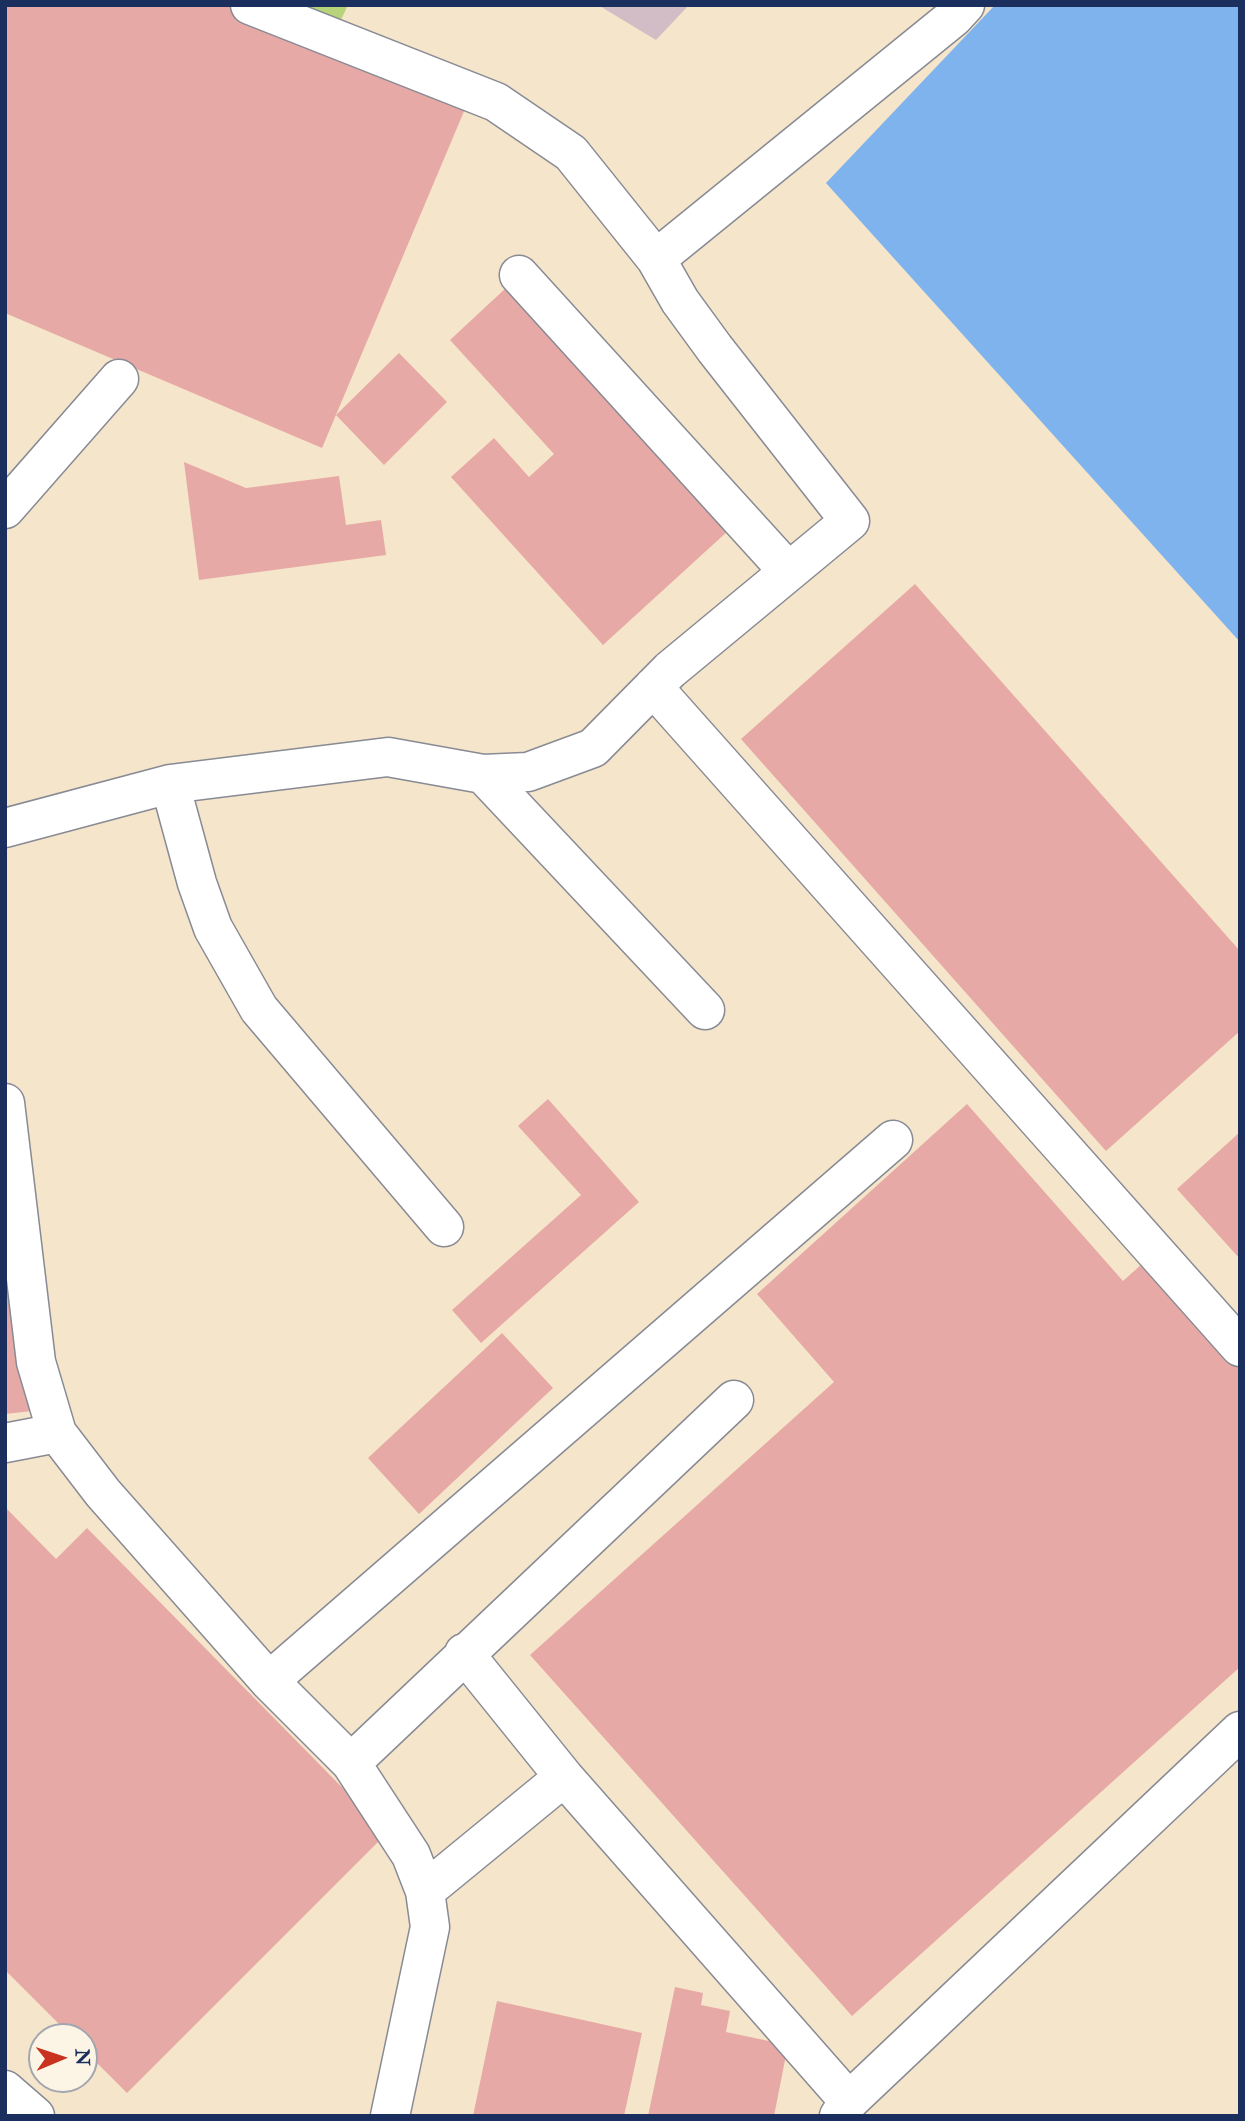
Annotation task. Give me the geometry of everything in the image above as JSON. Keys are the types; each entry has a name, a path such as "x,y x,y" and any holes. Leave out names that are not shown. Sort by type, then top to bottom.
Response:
{"street":[{"path":"5,828 170,784 388,757 483,774 527,772 593,748 670,670 850,522 680,302 656,259 571,153 496,102 250,5"},
{"path":"656,259 954,17 965,5"},
{"path":"519,275 788,571"},
{"path":"5,509 119,379"},
{"path":"653,687 1240,1347"},
{"path":"483,774 705,1010"},
{"path":"170,784 197,883 213,928 259,1009 444,1227"},
{"path":"5,1103 36,1362 57,1433 103,1493 269,1681 351,1763 411,1855 425,1891 430,1927 390,2116"},
{"path":"269,1681 893,1140"},
{"path":"351,1763 464,1653 734,1400"},
{"path":"5,1443 57,1433"},
{"path":"464,1653 564,1777 844,2108 1240,1731"},
{"path":"425,1891 564,1777"},
{"path":"5,2090 35,2116"}],"shaded area":[{"path":"598,5 689,5 656,40"}],"green space":[{"path":"296,5 348,5 339,24"}],"water":[{"path":"995,5 1240,5 1240,642 826,183"}],"building":[{"path":"5,5 274,5 473,90 322,448 5,313"},
{"path":"507,287 729,530 603,645 451,477 494,438 529,477 554,454 450,340"},
{"path":"399,353 447,402 384,465 336,415"},
{"path":"184,462 246,488 339,476 346,525 381,520 386,555 199,580"},
{"path":"915,584 1240,951 1240,1031 1106,1151 741,739"},
{"path":"548,1099 639,1202 481,1343 452,1310 581,1195 518,1126"},
{"path":"967,1104 1123,1281 1152,1255 1240,1354 1240,1667 852,2016 530,1655 834,1382 757,1294"},
{"path":"1240,1132 1240,1259 1177,1189"},
{"path":"5,1214 32,1411 5,1414"},
{"path":"502,1333 553,1388 419,1514 368,1458"},
{"path":"5,1507 56,1559 87,1528 387,1833 127,2093 98,2064 98,2023 58,2023 5,1970"},
{"path":"675,1987 703,1993 701,2005 730,2011 726,2032 788,2045 774,2116 648,2116"},
{"path":"497,2001 642,2033 624,2116 473,2116"}]}
